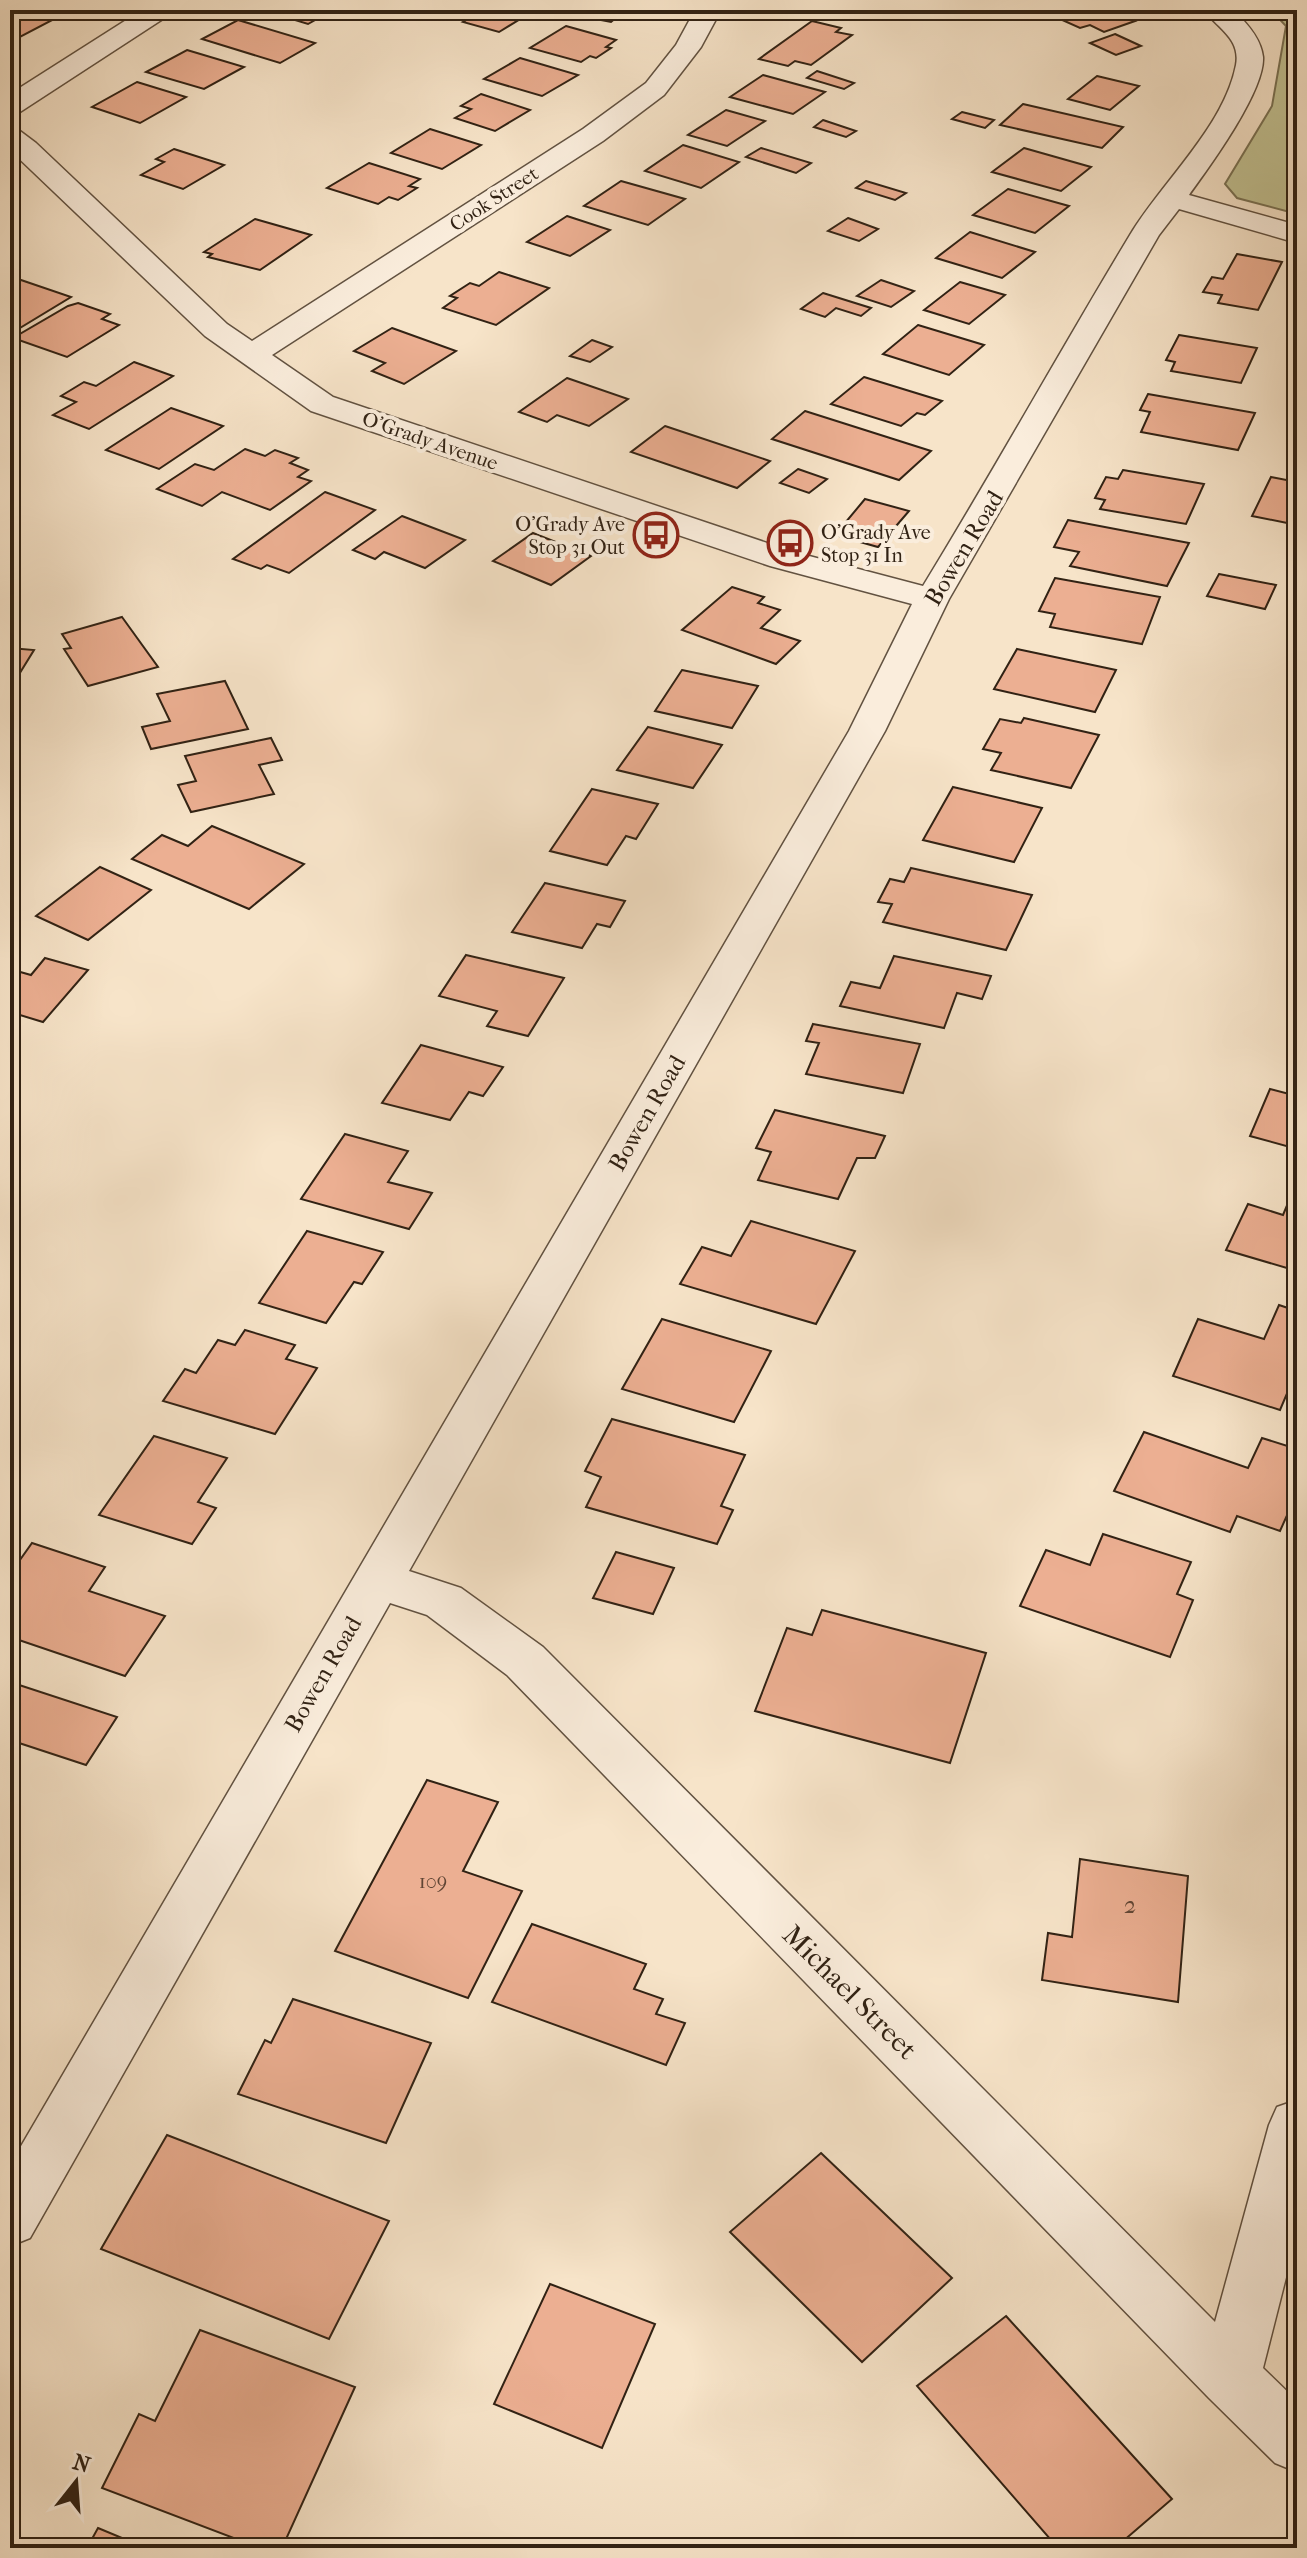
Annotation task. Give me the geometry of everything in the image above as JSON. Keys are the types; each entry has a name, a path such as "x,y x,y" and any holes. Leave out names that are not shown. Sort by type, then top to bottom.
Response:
{"street":[{"path":"10,106 160,10"},
{"name":"Cook Street","path":"250,356 593,135 655,89 688,47 708,10"},
{"name":"Bowen Road","path":"10,2219 867,731 932,599 1146,232 1174,199 1236,97 1249,64 1243,34 1217,10"},
{"name":"O'Grady Avenue","path":"10,137 216,330 322,404 767,554 932,599"},
{"path":"1174,199 1297,234"},
{"name":"Michael Street","path":"377,1580 444,1601 525,1661 1230,2378 1297,2442"},
{"path":"1230,2378 1297,2125"}],"green space":[{"path":"1271,10 1297,10 1297,214 1237,198 1225,184 1272,106 1286,26"}],"building":[{"path":"10,10 34,10 58,17 18,38 10,35"},
{"path":"262,10 333,10 308,24"},
{"path":"483,10 520,13 511,19 517,21 499,32 463,22"},
{"path":"574,10 625,10 611,22 569,14"},
{"path":"1040,10 1112,10 1135,21 1104,32 1090,25 1080,28"},
{"path":"238,20 315,43 280,63 202,39"},
{"path":"812,21 841,28 836,32 852,35 811,65 795,61 788,66 759,59"},
{"path":"566,26 616,40 606,47 611,48 596,58 590,56 581,62 530,48"},
{"path":"1115,34 1141,46 1116,55 1090,43"},
{"path":"187,50 244,67 204,89 146,72"},
{"path":"520,58 578,75 542,96 484,79"},
{"path":"817,71 854,83 844,89 807,78"},
{"path":"763,75 825,92 793,114 730,97"},
{"path":"1097,76 1139,86 1110,110 1068,99"},
{"path":"137,82 186,97 140,123 92,107"},
{"path":"481,94 530,110 495,131 455,118 471,109 461,106"},
{"path":"1023,104 1123,127 1102,148 1000,125"},
{"path":"726,110 765,121 727,146 688,135"},
{"path":"962,112 994,120 985,128 952,119"},
{"path":"823,120 856,131 846,137 814,127"},
{"path":"430,129 481,145 442,169 391,153"},
{"path":"683,145 739,162 701,188 645,171"},
{"path":"761,148 811,163 796,173 746,157"},
{"path":"1024,148 1091,167 1061,191 992,172"},
{"path":"174,149 224,165 183,189 141,175 164,162 156,159"},
{"path":"369,163 420,179 409,186 417,188 398,200 389,197 378,204 327,188"},
{"path":"621,181 685,199 648,225 584,206"},
{"path":"866,181 906,193 895,200 856,188"},
{"path":"1008,189 1069,206 1035,233 973,215"},
{"path":"567,216 610,230 570,256 527,242"},
{"path":"848,218 878,229 859,241 828,231"},
{"path":"255,219 311,235 260,270 208,257 212,254 204,252"},
{"path":"970,232 1035,252 1002,278 936,258"},
{"path":"1237,254 1282,262 1258,310 1218,303 1222,295 1203,292 1212,277 1223,279"},
{"path":"499,272 549,288 496,325 443,308 457,298 450,296 470,283 479,286"},
{"path":"21,280 71,297 10,334 10,287"},
{"path":"881,280 914,291 891,307 857,296"},
{"path":"960,282 1005,295 969,324 924,310"},
{"path":"823,293 871,308 861,316 836,308 825,317 801,309"},
{"path":"78,303 110,314 102,319 119,325 67,357 13,338 68,306"},
{"path":"918,325 984,345 949,375 883,354"},
{"path":"392,328 456,351 404,384 372,371 385,363 354,351"},
{"path":"1179,335 1257,348 1241,383 1171,371 1175,362 1166,360"},
{"path":"592,340 612,347 590,362 570,356"},
{"path":"134,362 173,376 89,429 53,415 76,402 61,396 84,382 96,386"},
{"path":"864,377 942,401 925,415 917,413 901,426 831,404"},
{"path":"567,378 628,399 589,426 557,415 547,422 519,412"},
{"path":"1148,394 1255,413 1238,450 1141,432 1150,412 1140,410"},
{"path":"171,408 223,426 159,469 106,450"},
{"path":"805,411 931,451 899,480 772,439"},
{"path":"665,426 770,461 737,488 631,452"},
{"path":"245,449 265,456 275,450 298,458 290,463 308,470 298,477 311,481 270,510 222,492 202,506 157,489 195,464 214,470"},
{"path":"798,469 827,479 809,493 780,483"},
{"path":"1123,470 1204,484 1186,524 1100,509 1105,500 1095,498 1106,477 1118,479"},
{"path":"1271,477 1297,482 1297,525 1252,516"},
{"path":"325,492 375,510 289,573 267,565 261,569 233,559"},
{"path":"865,499 909,511 878,547 835,535"},
{"path":"402,516 465,540 425,568 384,552 375,559 353,550"},
{"path":"1068,520 1189,543 1167,586 1070,566 1079,552 1054,547"},
{"path":"533,533 591,556 551,585 493,561"},
{"path":"1219,574 1276,585 1265,609 1207,596"},
{"path":"1055,578 1160,597 1142,644 1050,627 1055,614 1039,611"},
{"path":"732,587 764,597 758,603 780,610 761,628 800,641 776,664 682,630"},
{"path":"122,617 158,667 88,686 64,649 71,648 62,634"},
{"path":"10,648 34,650 10,689"},
{"path":"1017,649 1116,670 1095,712 994,689"},
{"path":"682,670 758,686 732,728 655,711"},
{"path":"225,681 248,729 151,749 142,727 170,721 157,694"},
{"path":"1024,718 1099,735 1071,788 991,770 1001,753 983,749 1000,719 1021,723"},
{"path":"648,727 722,745 693,788 617,770"},
{"path":"271,738 282,760 259,765 274,794 191,812 178,785 196,781 185,756"},
{"path":"953,787 1042,808 1014,862 923,840"},
{"path":"592,789 658,804 636,839 626,836 607,865 550,851"},
{"path":"212,826 304,864 249,909 132,859 162,835 188,846"},
{"path":"100,867 151,890 88,940 36,916"},
{"path":"911,868 1032,895 1006,950 883,922 892,904 878,902 890,879 904,882"},
{"path":"545,883 625,901 610,927 597,924 582,948 512,932"},
{"path":"466,955 564,978 528,1036 487,1026 497,1011 439,996"},
{"path":"894,956 991,976 982,999 957,993 944,1028 840,1006 851,982 880,988"},
{"path":"45,958 88,970 43,1022 10,1012 10,969 31,975"},
{"path":"813,1024 920,1044 903,1093 806,1074 819,1043 806,1041"},
{"path":"421,1045 503,1067 483,1096 469,1092 450,1120 382,1103"},
{"path":"1270,1089 1297,1096 1297,1149 1250,1136"},
{"path":"775,1110 885,1136 875,1158 857,1158 838,1199 758,1180 771,1152 756,1148"},
{"path":"345,1134 408,1151 388,1182 432,1193 409,1229 301,1199"},
{"path":"1293,1191 1297,1193 1297,1271 1226,1250 1248,1204 1283,1215"},
{"path":"751,1221 855,1251 816,1324 680,1284 702,1247 731,1256"},
{"path":"307,1231 383,1252 362,1284 354,1282 326,1323 259,1303"},
{"path":"1279,1305 1297,1311 1297,1378 1294,1377 1280,1410 1173,1376 1198,1319 1264,1339"},
{"path":"662,1319 771,1351 734,1422 622,1389"},
{"path":"245,1330 295,1345 286,1359 317,1368 275,1434 163,1401 185,1369 196,1373 218,1340 235,1345"},
{"path":"612,1419 745,1455 721,1506 733,1510 717,1544 586,1507 601,1477 585,1471"},
{"path":"1144,1432 1248,1468 1262,1438 1297,1449 1297,1493 1280,1531 1237,1516 1230,1532 1114,1491"},
{"path":"154,1436 227,1458 198,1502 216,1508 192,1544 99,1515"},
{"path":"1103,1534 1191,1562 1177,1594 1193,1600 1170,1657 1020,1606 1046,1550 1090,1565"},
{"path":"32,1543 105,1567 89,1591 165,1616 125,1676 10,1637 10,1574"},
{"path":"616,1552 674,1568 653,1614 593,1598"},
{"path":"822,1610 986,1653 950,1763 755,1711 787,1628 812,1635"},
{"path":"10,1682 117,1717 86,1765 16,1742 10,1751"},
{"path":"427,1780 498,1802 463,1871 522,1891 468,1998 335,1951"},
{"path":"1080,1859 1188,1876 1178,2002 1042,1980 1048,1933 1072,1937"},
{"path":"532,1924 646,1964 634,1989 663,1999 656,2014 685,2023 666,2065 492,2002"},
{"path":"293,1999 431,2043 386,2143 238,2094 265,2040 271,2043"},
{"path":"167,2135 389,2221 329,2339 101,2249"},
{"path":"821,2153 952,2278 862,2362 730,2232"},
{"path":"550,2284 655,2324 602,2448 494,2404"},
{"path":"1006,2316 1172,2499 1115,2548 1058,2548 917,2386"},
{"path":"200,2330 355,2387 282,2548 260,2548 102,2488 139,2414 155,2421"},
{"path":"98,2528 146,2548 87,2548"}],"place":[{"name":"O'Grady Ave Stop 31 Out","path":"656,535"},
{"name":"O'Grady Ave Stop 31 In","path":"790,543"}]}
